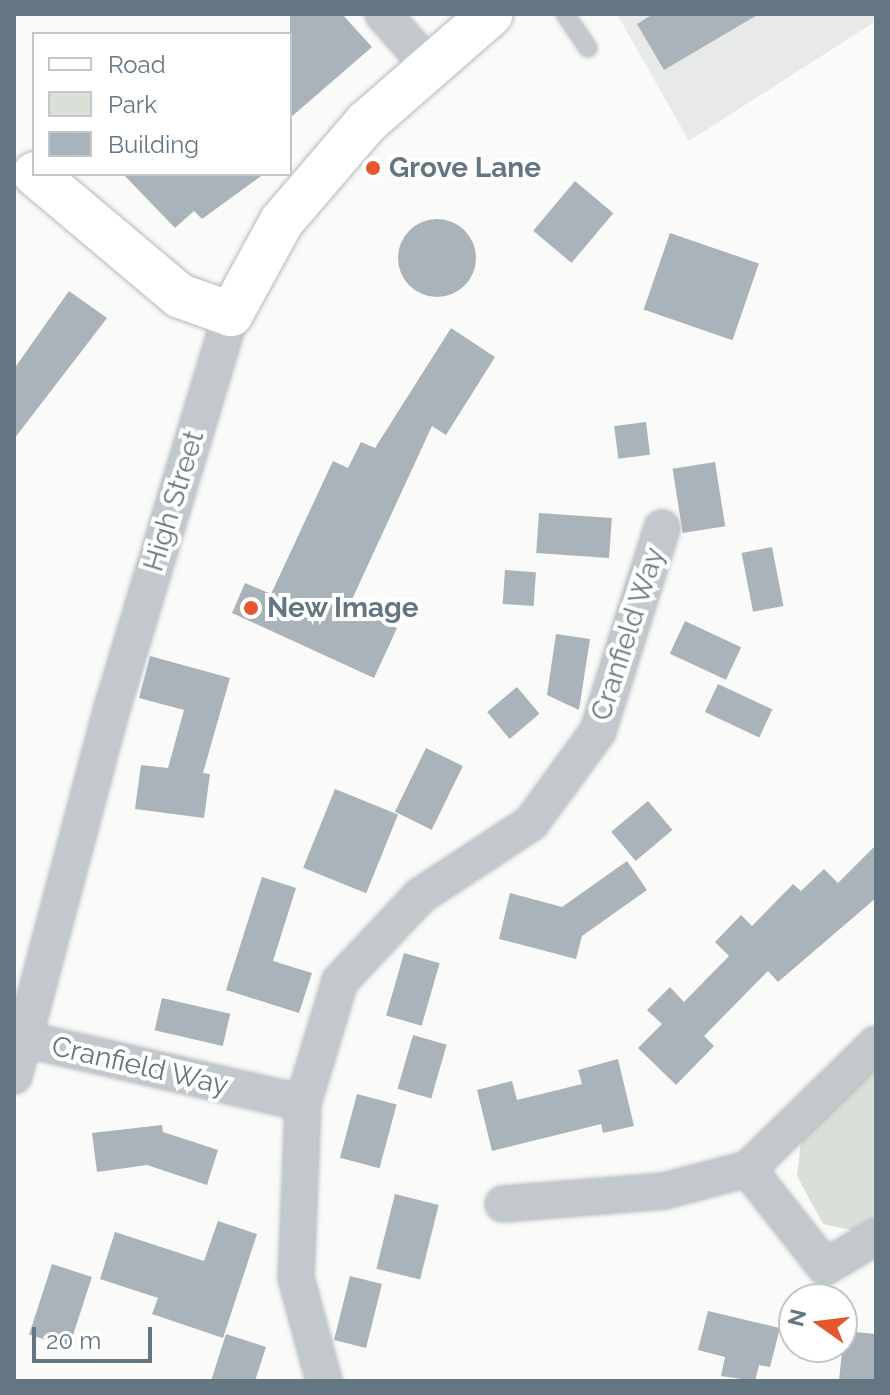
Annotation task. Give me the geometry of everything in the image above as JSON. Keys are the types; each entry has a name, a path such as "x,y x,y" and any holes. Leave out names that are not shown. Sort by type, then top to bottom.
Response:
{"street":[{"path":"383,14 429,66"},
{"name":"High Street","path":"14,1076 231,314 282,221 367,122 491,14"},
{"path":"14,157 32,172"},
{"path":"36,176 180,296 231,314"},
{"name":"Cranfield Way","path":"324,1381 296,1278 303,1103 340,981 420,896 531,823 598,731 662,528"},
{"name":"Cranfield Way","path":"24,1039 303,1103"},
{"path":"503,1204 664,1191 748,1169 876,1044"},
{"path":"748,1169 825,1267 876,1237"}],"lane":[{"path":"565,14 588,48"}],"shaded area":[{"path":"617,14 876,14 876,21 689,141"}],"green space":[{"path":"876,1059 876,1218 855,1231 823,1224 797,1176 801,1141"}],"building":[{"path":"290,14 342,14 372,47 292,116 292,32"},
{"path":"653,14 759,14 664,70 637,24"},
{"path":"125,176 261,176 202,219 194,211 175,228"},
{"path":"575,181 613,213 572,263 533,231"},
{"path":"429,219 445,219 459,225 470,236 476,258 470,280 459,291 445,297 429,297 415,291 404,280 398,266 398,250 404,236 415,225"},
{"path":"670,233 759,264 733,340 644,310"},
{"path":"69,291 107,318 14,439 14,369"},
{"path":"451,328 495,357 446,435 432,426 349,606 397,628 374,678 232,613 245,583 271,594 333,461 348,468 361,442 375,448"},
{"path":"646,422 650,455 618,459 614,426"},
{"path":"715,462 725,526 683,533 673,469"},
{"path":"539,513 612,518 609,558 536,553"},
{"path":"772,547 783,606 753,612 742,553"},
{"path":"505,570 536,572 534,606 503,604"},
{"path":"685,621 741,647 726,680 670,654"},
{"path":"556,634 590,639 579,710 547,695"},
{"path":"150,656 230,678 203,773 210,774 204,818 135,809 141,765 168,768 184,710 139,698"},
{"path":"718,684 772,709 759,737 705,712"},
{"path":"517,687 539,714 510,739 487,712"},
{"path":"426,748 463,766 432,830 395,812"},
{"path":"335,789 398,814 366,893 303,868"},
{"path":"648,801 672,830 636,861 611,832"},
{"path":"876,845 876,898 778,982 768,971 704,1036 714,1046 676,1085 638,1048 662,1024 647,1010 670,987 684,1002 729,956 715,942 741,915 752,926 793,884 801,891 824,869 838,883"},
{"path":"627,861 647,890 582,936 576,959 499,939 510,893 562,907"},
{"path":"262,877 296,888 273,961 312,973 299,1013 226,990"},
{"path":"404,953 440,963 422,1026 386,1015"},
{"path":"162,998 230,1014 223,1046 155,1030"},
{"path":"413,1035 447,1045 431,1098 398,1089"},
{"path":"618,1059 634,1126 603,1133 601,1124 492,1151 477,1090 512,1081 517,1100 582,1084 578,1070"},
{"path":"357,1094 397,1105 380,1168 340,1158"},
{"path":"162,1125 163,1132 218,1150 207,1185 147,1165 97,1172 92,1133"},
{"path":"395,1194 439,1205 420,1280 376,1269"},
{"path":"218,1221 257,1234 223,1338 152,1314 158,1298 100,1279 115,1232 204,1261"},
{"path":"52,1264 92,1277 69,1347 29,1334"},
{"path":"350,1276 382,1284 366,1348 334,1340"},
{"path":"708,1311 778,1328 770,1367 759,1365 755,1381 721,1376 725,1357 698,1350"},
{"path":"858,1332 876,1334 876,1381 839,1381 841,1363 858,1363"},
{"path":"226,1334 266,1347 255,1381 211,1381"}],"place":[{"name":"Grove Lane","path":"373,168"},
{"name":"New Image","path":"251,608"}]}
